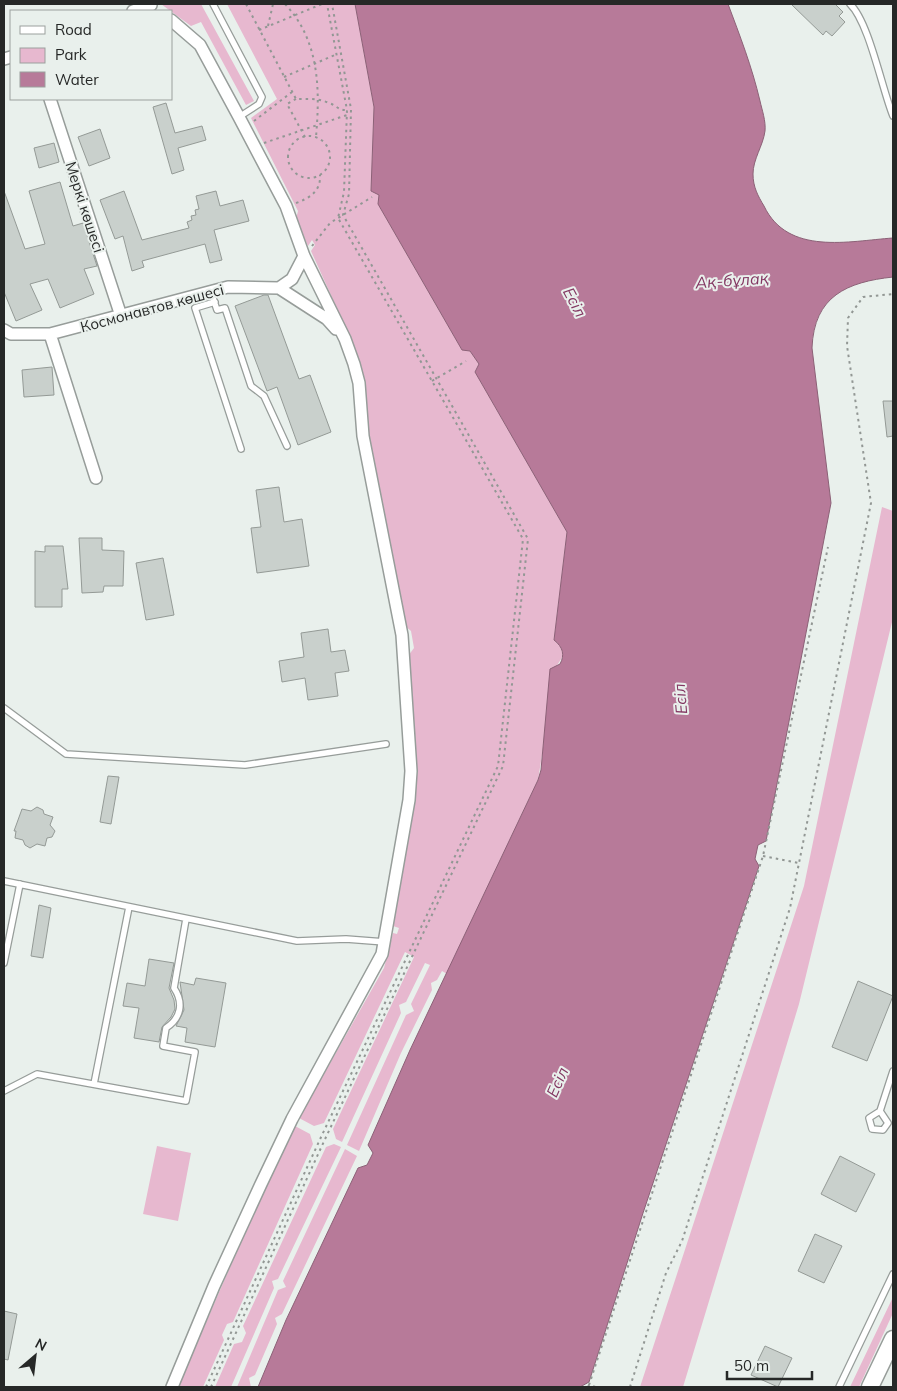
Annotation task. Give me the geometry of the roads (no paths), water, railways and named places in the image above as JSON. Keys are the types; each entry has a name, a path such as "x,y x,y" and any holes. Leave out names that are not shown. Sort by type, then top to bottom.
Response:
{"main road":[{"path":"870,1387 893,1340"}],"street":[{"path":"138,10 153,7"},
{"path":"172,21 200,45 286,206 304,256 345,338 359,383 363,436 402,635 410,739 409,800 385,942 377,965 311,1083 261,1184 214,1286 172,1387"},
{"name":"Меркі көшесі","path":"50,100 121,316"},
{"path":"304,256 292,279 279,288 327,318 345,338"},
{"name":"Космонавтов көшесі","path":"4,330 11,334 50,334 121,316 213,297 228,287 279,288"},
{"path":"50,334 96,478"}],"lane":[{"path":"213,4 262,98 259,104 239,117"},
{"path":"850,4 855,8 864,29 893,116"},
{"path":"241,449 195,308 213,297 217,310 225,308 251,386 264,396 288,446"},
{"path":"4,708 66,754 245,765 386,744"},
{"path":"4,881 297,941 346,939 385,942"},
{"path":"4,963 20,884"},
{"path":"94,1084 128,907"},
{"path":"4,1091 37,1074 186,1101 195,1052 163,1046 166,1028 174,1023 179,1015 181,1005 174,988 186,918"},
{"path":"880,1111 893,1071"},
{"path":"839,1387 893,1274"}],"water":[{"path":"355,4 728,4 750,64 764,119 764,137 753,168 754,183 760,199 775,222 788,233 804,239 821,242 893,238 893,277 861,283 836,295 826,304 814,330 812,348 831,503 766,841 758,845 755,859 759,866 643,1213 589,1382 580,1387 258,1387 286,1320 358,1168 367,1165 373,1153 368,1145 410,1050 538,780 541,770 550,669 560,664 563,654 561,648 554,640 567,532 475,372 479,364 470,351 462,350 378,204 379,195 371,191 374,107"}],"water label":[{"name":"Ақ-бұлақ","path":"732,280"},
{"name":"Есіл","path":"575,302"},
{"name":"Есіл","path":"680,699"},
{"name":"Есіл","path":"557,1082"}]}
